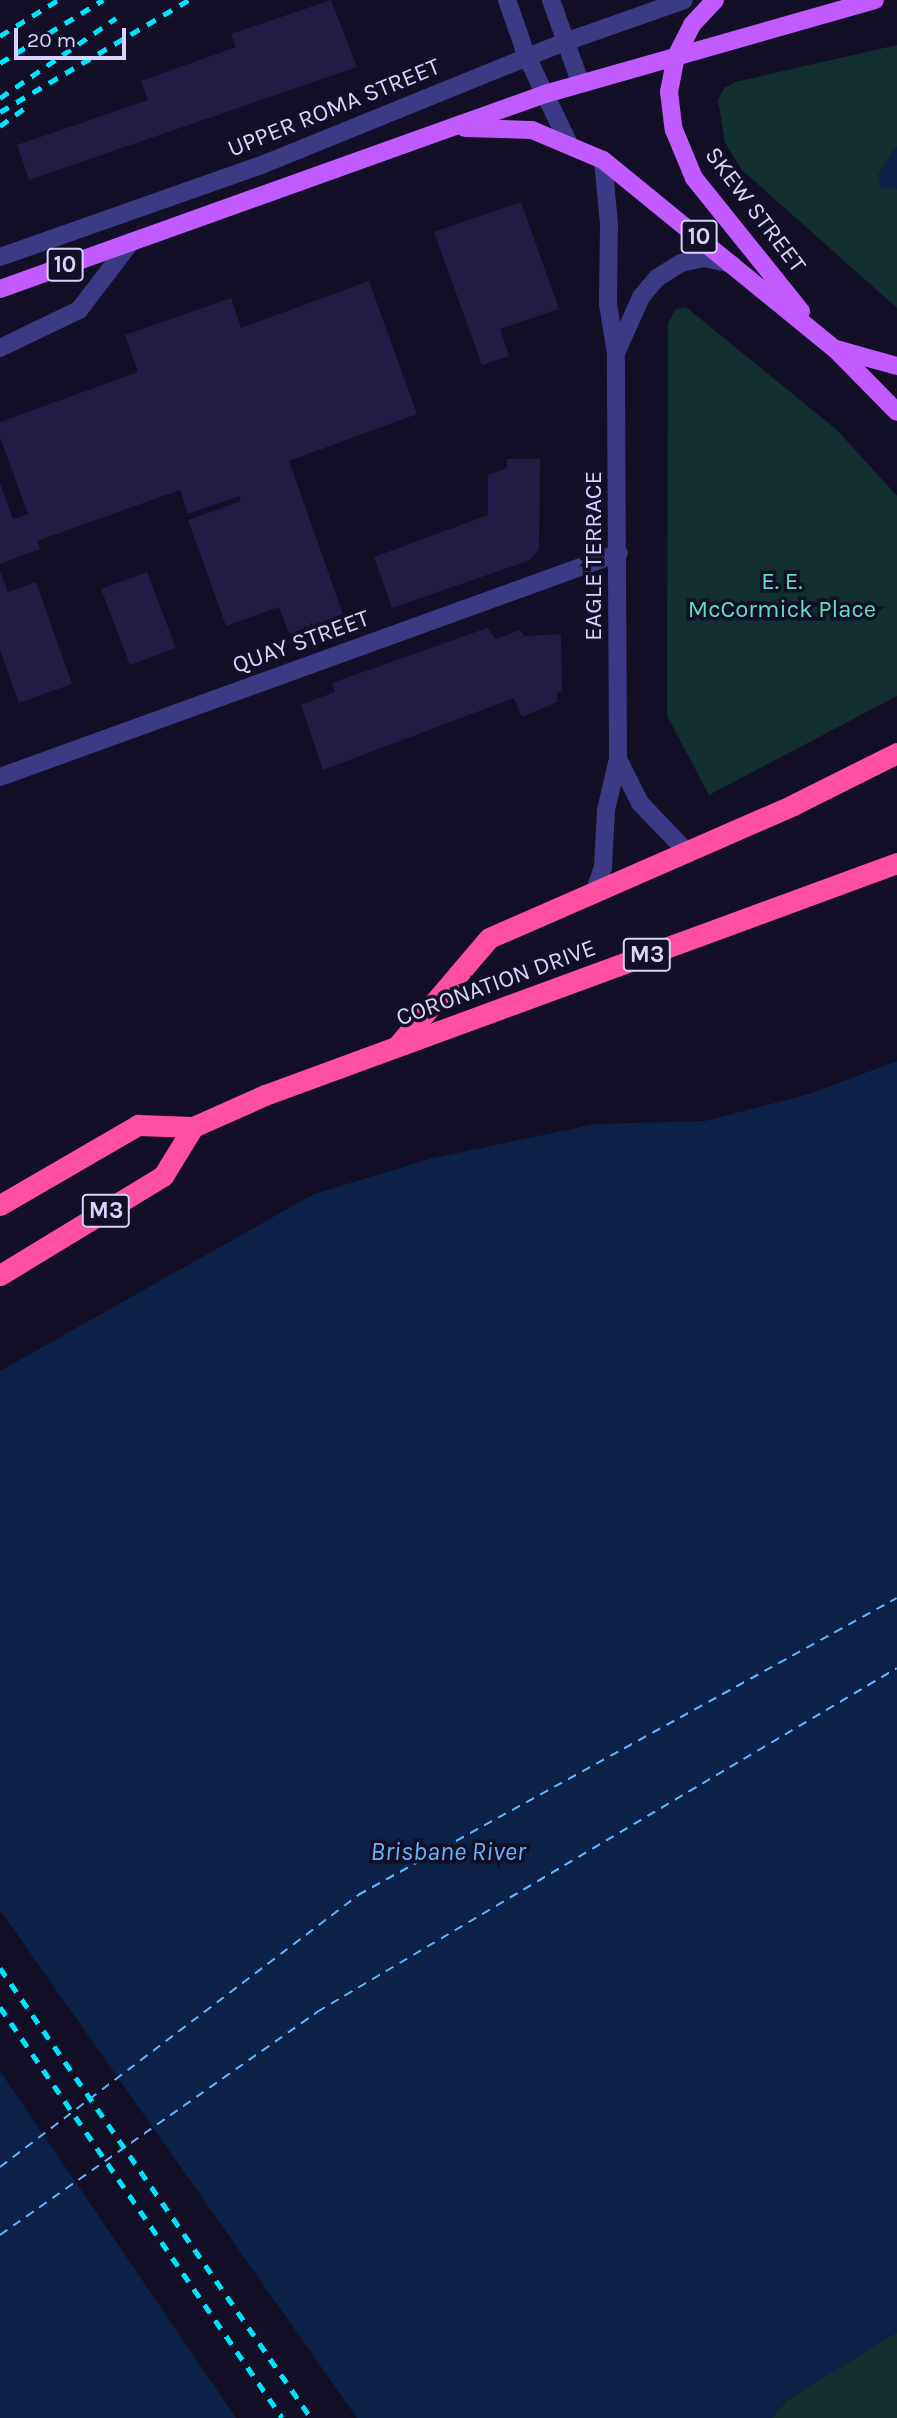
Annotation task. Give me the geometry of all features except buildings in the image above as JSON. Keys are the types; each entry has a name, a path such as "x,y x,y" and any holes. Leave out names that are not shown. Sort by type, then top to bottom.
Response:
{"highway":[{"path":"397,1047 489,938 686,851 897,753"},
{"name":"CORONATION DRIVE","path":"0,1205 138,1125 193,1127 265,1095 897,863"},
{"name":"M3","path":"0,1275 163,1176 193,1127"}],"main road":[{"path":"676,56 692,25 715,0"},
{"path":"408,142 580,82 875,0"},
{"name":"SKEW STREET","path":"676,56 670,79 671,115 690,170 830,345"},
{"name":"SKEW STREET","path":"408,142 495,126 532,130 568,142 603,160 830,345 897,412"},
{"name":"10","path":"0,289 408,142"},
{"path":"830,345 897,366"}],"street":[{"path":"507,0 527,57 568,142"},
{"path":"551,0 580,82"},
{"name":"UPPER ROMA STREET","path":"0,257 264,164 565,42 684,0"},
{"name":"EAGLE TERRACE","path":"595,890 603,867 606,810 618,759 616,352 608,304 609,225 603,160"},
{"path":"0,348 79,310 131,242"},
{"name":"EAGLE TERRACE","path":"616,352 641,297 657,278 681,263 705,258 732,264"},
{"name":"QUAY STREET","path":"0,777 619,553"},
{"name":"EAGLE TERRACE","path":"618,759 649,815 686,851"}],"green space":[{"path":"897,45 897,308 742,170 725,143 718,100 724,88 735,82"},
{"name":"E. E. McCormick Place","path":"686,307 837,430 897,496 897,696 709,795 667,716 668,323 676,309"},
{"path":"897,2332 897,2418 772,2418 787,2400"}],"water":[{"path":"897,146 897,189 881,187 878,175"},
{"name":"Brisbane River","path":"897,1061 897,2332 787,2400 772,2418 0,2418 0,1371 314,1194 433,1158 596,1124 705,1121 809,1094"}],"pier":[{"path":"0,1910 357,2418 236,2418 0,2071"}],"ferry route":[{"path":"0,2167 358,1895 897,1598"},
{"path":"0,2235 317,2012 897,1668"}],"railway":[{"path":"0,36 58,0"},
{"path":"0,63 103,0"},
{"path":"0,112 189,0"},
{"path":"0,98 116,18"},
{"path":"0,126 30,104"},
{"path":"0,1968 311,2418"},
{"path":"0,2007 282,2418"}]}
